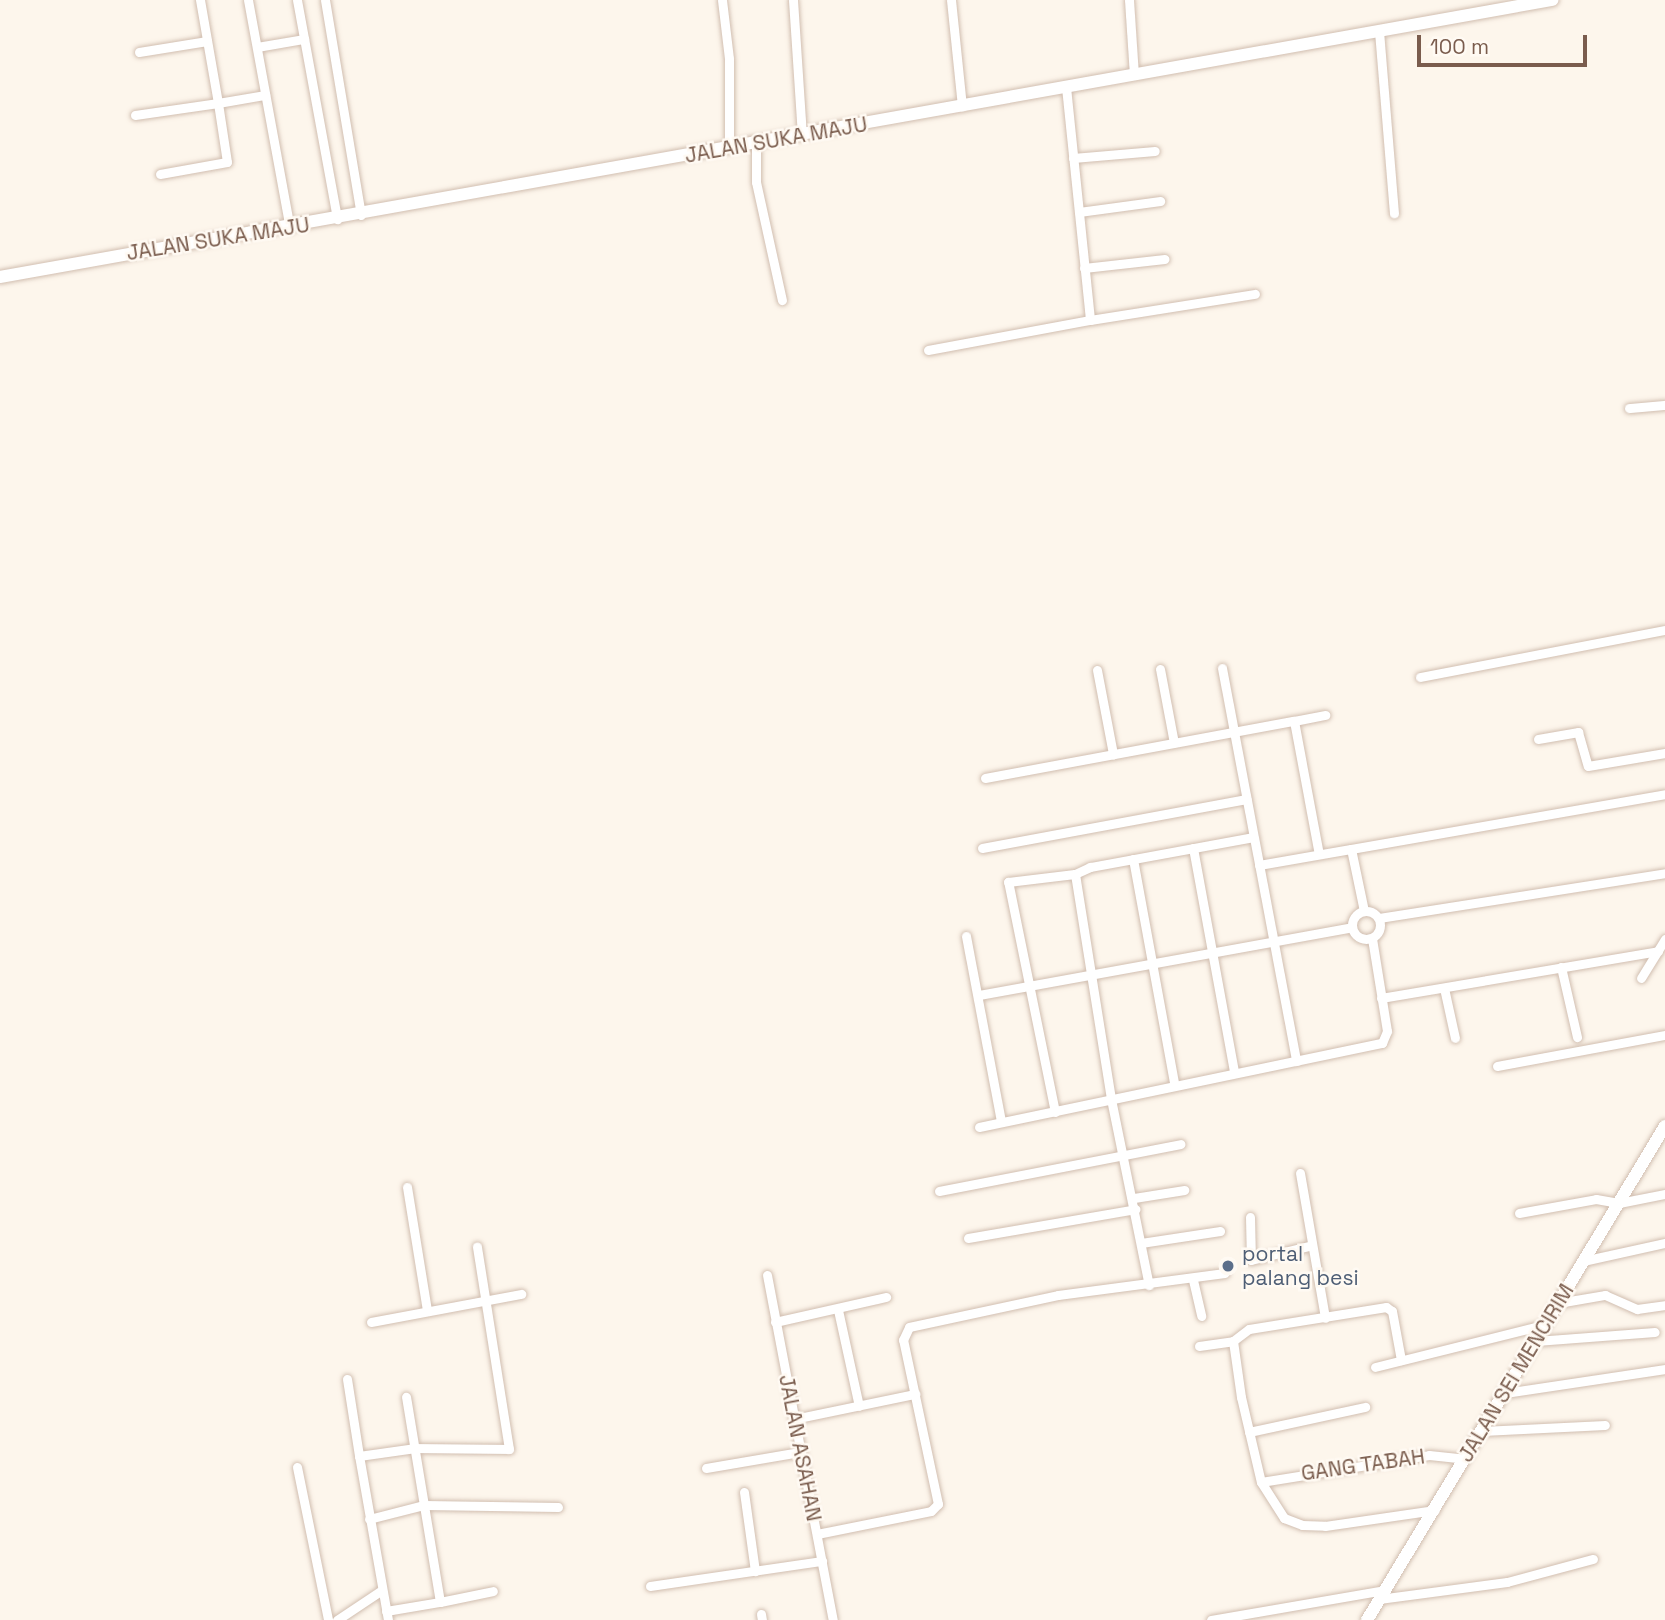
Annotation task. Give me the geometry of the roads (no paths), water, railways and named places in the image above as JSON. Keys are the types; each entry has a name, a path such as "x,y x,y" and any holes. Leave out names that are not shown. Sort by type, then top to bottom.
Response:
{"street":[{"path":"160,174 227,162 200,0"},
{"path":"248,0 290,228"},
{"path":"297,0 337,219"},
{"path":"325,0 361,215"},
{"path":"722,0 729,59 729,148"},
{"path":"793,0 802,134"},
{"path":"951,0 962,106"},
{"path":"1129,0 1134,75"},
{"name":"JALAN SUKA MAJU","path":"0,278 1552,0"},
{"path":"1379,31 1394,213"},
{"path":"257,47 304,39"},
{"path":"138,52 207,41"},
{"path":"1066,87 1090,320"},
{"path":"135,115 265,95"},
{"path":"756,143 756,182 782,300"},
{"path":"1073,158 1155,151"},
{"path":"1079,212 1160,201"},
{"path":"1084,268 1164,259"},
{"path":"928,350 1090,320 1255,294"},
{"path":"1629,408 1665,405"},
{"path":"1420,677 1665,630"},
{"path":"1222,668 1296,1061"},
{"path":"1160,669 1174,743"},
{"path":"1097,670 1113,754"},
{"path":"985,778 1325,715"},
{"path":"1294,721 1319,855"},
{"path":"1538,739 1578,732 1588,766 1665,753"},
{"path":"1259,865 1665,794"},
{"path":"982,848 1246,799"},
{"path":"1055,1112 1007,885 1010,880 1076,874 1090,867 1253,837"},
{"path":"1193,848 1234,1072"},
{"path":"1351,849 1364,911"},
{"path":"1133,859 1150,964 1174,1083"},
{"path":"1364,911 1379,918 1665,873"},
{"path":"1076,874 1111,1099 1136,1209 1149,1285"},
{"path":"1352,927 1356,916 1364,911"},
{"path":"979,1127 1174,1083 1382,1043 1387,1038 1372,938 1380,928 1379,918"},
{"path":"979,995 1352,927"},
{"path":"1352,927 1358,937 1372,938"},
{"path":"966,936 1001,1122"},
{"path":"1641,978 1665,939"},
{"path":"1381,998 1658,951"},
{"path":"1562,967 1577,1037"},
{"path":"1444,988 1455,1038"},
{"path":"1497,1066 1665,1035"},
{"name":"JALAN SEI MENCIRIM","path":"1367,1620 1665,1127"},
{"path":"939,1191 1181,1144"},
{"path":"1300,1173 1309,1246 1325,1318"},
{"path":"407,1187 426,1310"},
{"path":"1133,1198 1184,1189"},
{"path":"1519,1213 1596,1199 1619,1203 1665,1194"},
{"path":"968,1238 1136,1209"},
{"path":"1250,1217 1251,1260 1309,1246"},
{"path":"1141,1243 1220,1231"},
{"path":"1583,1261 1665,1243"},
{"path":"359,1455 415,1448 509,1449 477,1247"},
{"path":"817,1534 935,1508 938,1496 903,1340 909,1327 1058,1295 1193,1280 1225,1273"},
{"name":"JALAN ASAHAN","path":"767,1275 833,1620"},
{"path":"1193,1280 1200,1316"},
{"path":"371,1322 520,1294"},
{"path":"1558,1303 1605,1295 1637,1309 1665,1305"},
{"path":"775,1322 838,1310 886,1297"},
{"path":"1199,1346 1233,1340 1249,1329 1390,1308 1401,1360"},
{"path":"838,1310 859,1406"},
{"path":"1375,1367 1544,1325"},
{"path":"1536,1341 1655,1332"},
{"path":"1233,1340 1249,1432 1261,1482 1278,1512 1301,1525 1434,1510"},
{"path":"1505,1393 1665,1369"},
{"path":"347,1379 387,1616 493,1591"},
{"path":"794,1419 915,1394"},
{"path":"406,1397 440,1602"},
{"path":"1249,1432 1365,1407"},
{"path":"1482,1431 1605,1424"},
{"path":"706,1468 800,1451"},
{"name":"GANG TABAH","path":"1261,1482 1429,1455 1465,1459"},
{"path":"297,1467 328,1620"},
{"path":"744,1492 755,1571"},
{"path":"369,1519 424,1505 558,1507"},
{"path":"1211,1620 1382,1595 1507,1582 1593,1559"},
{"path":"650,1586 821,1561"},
{"path":"337,1620 382,1590"}],"place":[{"name":"portal palang besi","path":"1228,1266"}]}
